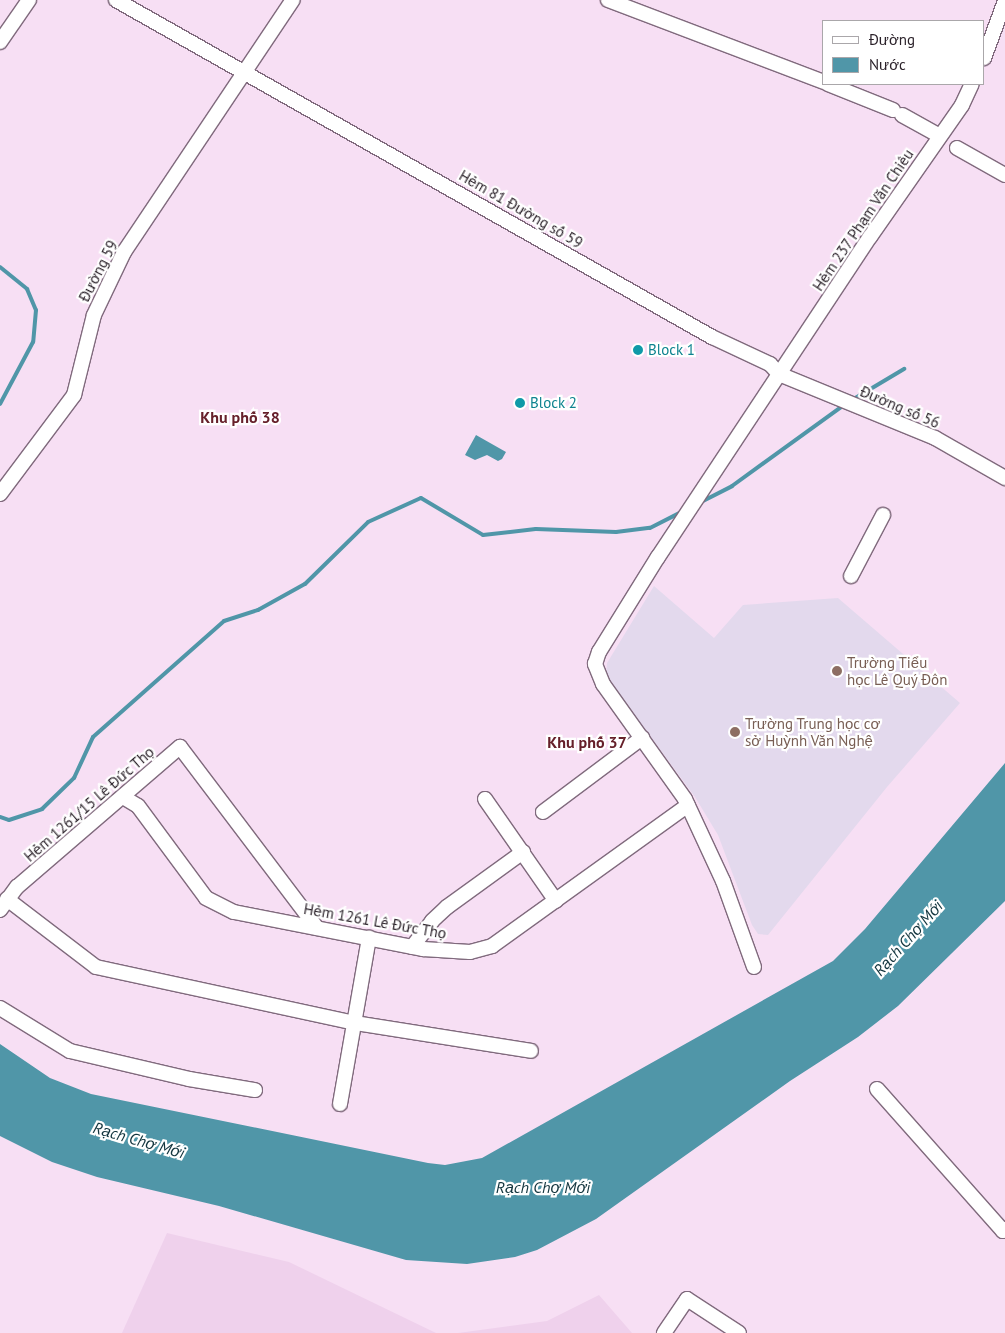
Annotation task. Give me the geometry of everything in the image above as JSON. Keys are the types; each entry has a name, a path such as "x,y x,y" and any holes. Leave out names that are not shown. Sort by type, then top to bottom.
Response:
{"street":[{"path":"0,42 29,0"},
{"name":"Hẻm 81 Đường số 59","path":"116,0 712,337 770,364 778,374"},
{"name":"Đường 59","path":"0,494 74,395 94,314 124,252 293,0"},
{"path":"608,0 822,81"},
{"path":"985,55 1005,1"},
{"path":"830,85 897,113 940,136"},
{"name":"Hẻm 237 Phạm Văn Chiêu","path":"754,967 729,894 688,805 597,675 595,664 599,652 684,518 778,374 962,105 972,85"},
{"path":"957,148 1005,175"},
{"name":"Đường số 56","path":"778,374 935,438 1005,478"},
{"path":"851,576 883,516"},
{"path":"543,812 642,738"},
{"name":"Hẻm 1261/15 Lê Đức Thọ","path":"4,905 180,747 317,928"},
{"name":"Hẻm 1261 Lê Đức Thọ","path":"123,797 138,806 206,898 234,912 412,947 470,952 492,946 556,902 688,805"},
{"path":"485,800 556,902"},
{"path":"412,947 432,921 447,907 522,852"},
{"path":"4,905 96,967 355,1023 531,1051"},
{"path":"340,1104 369,938"},
{"path":"0,1008 70,1051 189,1079 255,1090"},
{"path":"878,1089 1002,1231 1005,1229"},
{"path":"664,1333 686,1299 727,1322 739,1333"}],"shaded area":[{"name":"Trường Trung học cơ sở Huỳnh Văn Nghệ","path":"654,586 714,638 743,605 838,598 960,703 887,787 768,935 758,934 752,925 718,835 695,797 606,676 607,663"},
{"path":"167,1233 289,1262 436,1333 122,1333"},
{"path":"599,1295 632,1333 458,1333 547,1321"}],"water":[{"path":"476,435 506,452 502,459 498,461 487,455 475,460 465,455"},
{"name":"Rạch Chợ Mới","path":"1005,763 1005,901 898,1006 858,1037 790,1081 596,1219 537,1250 515,1257 467,1264 406,1260 219,1206 97,1177 52,1162 0,1136 0,1044 50,1078 91,1094 428,1163 445,1165 482,1158 833,961 865,929"}],"waterway":[{"path":"0,267 27,289 36,310 33,342 0,404"},
{"path":"852,400 904,369"},
{"path":"701,502 732,486 844,405"},
{"path":"0,817 9,820 42,809 74,778 93,737 224,621 258,610 305,584 368,522 421,498 483,535 536,529 616,532 650,528 681,512"}],"place":[{"name":"Block 1","path":"638,350"},
{"name":"Block 2","path":"520,403"},
{"name":"Trường Tiểu học Lê Quý Đôn","path":"837,671"},
{"name":"Trường Trung học cơ sở Huỳnh Văn Nghệ","path":"735,732"}],"district":[{"name":"Khu phố 38","path":"240,417"},
{"name":"Khu phố 37","path":"587,742"}]}
